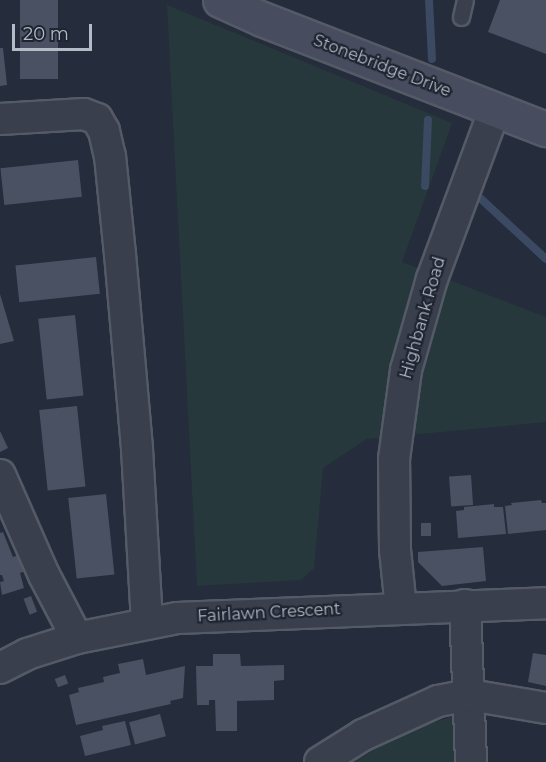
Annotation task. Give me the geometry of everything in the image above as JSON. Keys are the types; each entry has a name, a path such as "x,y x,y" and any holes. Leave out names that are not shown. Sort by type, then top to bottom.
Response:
{"street":[{"name":"Stonebridge Drive","path":"220,0 262,19 546,129"},
{"name":"Highbank Road","path":"401,608 394,550 394,459 406,370 432,279 495,109"},
{"path":"0,119 84,114 97,119 104,131 110,156 122,266 137,449 147,622"},
{"path":"0,475 39,565 77,638"},
{"name":"Fairlawn Crescent","path":"0,668 27,654 77,638 147,622 250,613 546,603"},
{"path":"465,605 471,762"},
{"path":"320,762 363,735 438,701 470,695 546,708"}],"lane":[{"path":"461,17 465,0"}],"shaded area":[{"path":"167,5 452,123 402,262 546,317 546,422 367,439 323,468 314,568 301,580 197,586"},
{"path":"453,716 455,762 354,762 402,733"}],"building":[{"path":"20,0 58,0 58,79 20,79"},
{"path":"500,0 546,0 546,54 488,32"},
{"path":"0,48 3,48 7,85 0,86"},
{"path":"78,160 82,197 4,205 0,168"},
{"path":"96,257 100,294 19,302 15,265"},
{"path":"0,294 14,341 0,344"},
{"path":"75,315 83,396 47,399 38,319"},
{"path":"77,406 85,487 48,491 39,410"},
{"path":"0,431 8,448 0,452"},
{"path":"471,475 473,505 451,506 449,477"},
{"path":"106,494 114,575 77,579 68,498"},
{"path":"541,500 542,503 546,503 546,530 508,534 505,506 512,505 511,503"},
{"path":"494,504 494,507 503,507 506,534 458,538 456,511 464,510 464,507"},
{"path":"421,523 431,523 431,536 421,536"},
{"path":"3,532 13,557 22,554 26,571 20,573 24,588 2,595 0,582 4,581 0,575 0,533"},
{"path":"483,547 486,581 442,586 418,562 418,552"},
{"path":"31,596 37,612 30,615 24,599"},
{"path":"533,653 546,655 546,686 528,682"},
{"path":"213,654 240,654 241,666 284,665 284,680 274,681 274,700 237,701 237,731 216,731 215,700 209,700 209,705 197,705 196,666 213,666"},
{"path":"143,659 146,675 185,666 183,698 170,701 171,704 76,725 69,695 79,692 78,688 104,682 103,677 120,673 118,664"},
{"path":"65,675 68,683 58,687 55,679"},
{"path":"160,714 166,736 135,744 129,722"},
{"path":"125,721 131,745 85,756 80,736 103,730 102,726"}],"waterway":[{"path":"429,0 432,59"},
{"path":"425,186 428,120"},
{"path":"479,197 546,259"}]}
